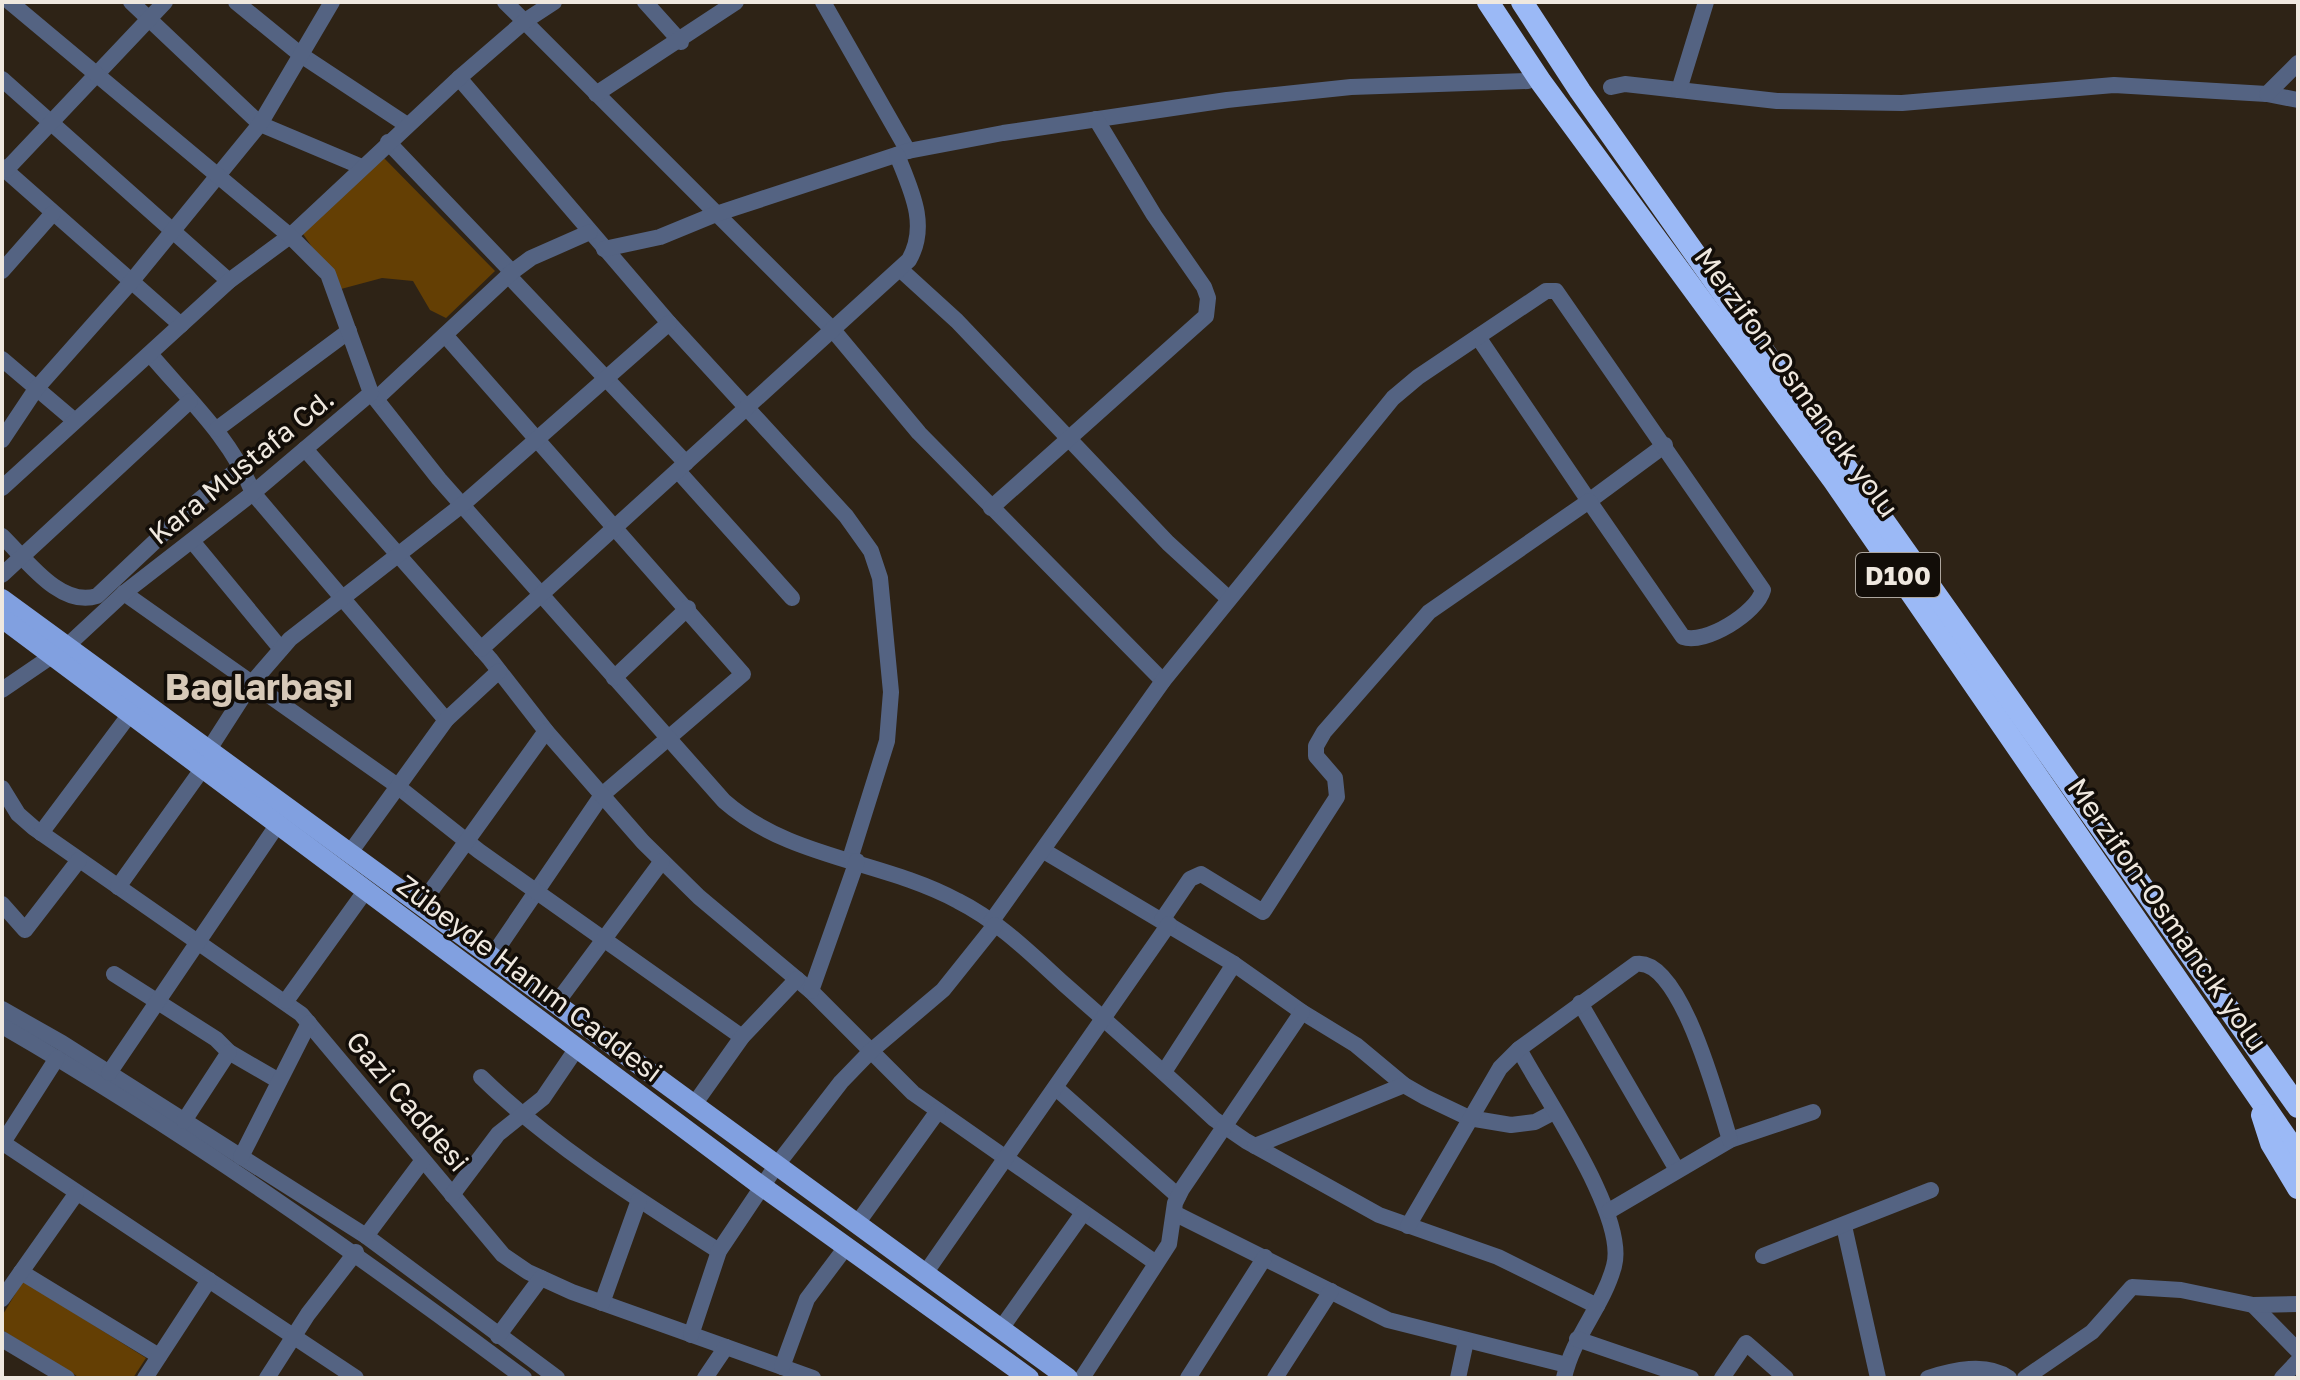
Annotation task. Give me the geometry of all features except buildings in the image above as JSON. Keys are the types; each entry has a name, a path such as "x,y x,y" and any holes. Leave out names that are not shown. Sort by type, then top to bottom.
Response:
{"highway":[{"name":"Merzifon-Osmancık yolu","path":"1488,2 1541,82 1834,481 2298,1155"},
{"name":"Merzifon-Osmancık yolu","path":"1522,2 1589,104 2298,1107"},
{"path":"2273,1070 2298,1091"},
{"path":"2255,1091 2271,1143 2298,1188"}],"main road":[{"path":"2,599 60,650 205,759 349,854 1068,1378"},
{"name":"Zübeyde Hanım Caddesi","path":"2,618 60,650 130,714 205,759 278,824 764,1187 1029,1378"}],"street":[{"name":"Kara Mustafa Cd.","path":"2,690 60,650 124,593 374,396 328,274 290,236 10,2"},
{"path":"131,2 260,124 362,167"},
{"path":"165,2 4,169 181,325"},
{"path":"236,2 301,55 407,125"},
{"path":"2,440 36,389 131,282 260,124 332,2"},
{"path":"505,2 833,330 919,433 1163,681"},
{"path":"2,488 229,281 290,236 459,78 525,21 554,2"},
{"path":"645,2 681,42"},
{"path":"596,94 681,42 736,2"},
{"path":"481,649 901,270 915,250 919,229 902,153 823,2"},
{"path":"1679,90 1706,2"},
{"path":"2267,94 2298,63"},
{"path":"459,78 669,323 855,527 871,551 880,578 891,692 890,725 853,860 811,991"},
{"path":"2,79 229,281"},
{"path":"604,249 660,237 716,214 902,153 1096,119 1351,87 1528,81"},
{"path":"1611,87 1625,84 1755,99 1902,103 2114,85 2267,94 2298,100"},
{"path":"991,508 1206,316 1208,307 1204,287 1154,215 1096,119"},
{"path":"388,142 605,379 792,598"},
{"path":"2,271 53,213"},
{"path":"590,232 531,258 374,396 462,505 668,739 747,821 791,843 853,860 959,901 993,923 1225,1127 1255,1146 1379,1215 1498,1257 1597,1306"},
{"path":"901,270 957,321 1168,543 1229,599"},
{"path":"691,1335 719,1251 776,1166 841,1082 871,1051 943,990 1163,681 1393,398 1418,377 1546,291 1556,291 1763,590 1750,613 1697,640 1683,637 1478,337"},
{"path":"118,887 205,759 251,684 281,649 462,505 669,323"},
{"path":"217,429 349,331"},
{"path":"445,335 539,438 743,674 602,795 491,958"},
{"path":"150,354 217,429 242,466 253,493 446,720"},
{"path":"2,359 75,421"},
{"path":"2,575 190,401"},
{"path":"924,1275 1104,1019 1190,879 1201,874 1263,912 1337,797 1335,778 1316,756 1316,746 1324,732 1429,612 1665,445"},
{"path":"305,449 481,649 602,795 699,897 811,991 913,1093 1156,1263"},
{"path":"2,536 64,593 85,600 97,596 199,500 242,466"},
{"path":"192,541 281,649"},
{"path":"124,593 396,785 535,891 742,1037"},
{"path":"614,678 688,608"},
{"path":"349,854 446,720 499,671"},
{"path":"41,833 130,714"},
{"path":"420,906 546,731"},
{"name":"Gazi Caddesi","path":"2,788 18,814 41,833 286,1001 309,1023 503,1255 541,1278 602,1303 813,1378"},
{"path":"109,1073 278,824"},
{"path":"1044,851 1234,964 1356,1045 1404,1085 1469,1118 1523,1125 1554,1112"},
{"path":"2,904 25,930 79,860"},
{"path":"555,1005 662,861"},
{"path":"286,1001 366,890"},
{"path":"1408,1226 1500,1068 1519,1049 1632,966 1645,963 1655,967 1698,1038 1730,1140"},
{"path":"1164,1072 1234,964"},
{"path":"114,974 216,1039 229,1052 279,1081"},
{"path":"693,1106 742,1037 797,979"},
{"path":"1580,1003 1677,1170"},
{"path":"2,1009 366,1236 557,1378"},
{"path":"1082,1378 1169,1244 1178,1196 1302,1012"},
{"path":"241,1157 309,1023"},
{"path":"2,1026 57,1058 356,1252 524,1378"},
{"path":"452,1195 498,1134 543,1098 577,1048"},
{"path":"1174,1213 1388,1320 1565,1371 1577,1339 1597,1306 1615,1264 1609,1211 1519,1049"},
{"path":"184,1121 229,1052"},
{"path":"57,1058 2,1144 356,1378"},
{"path":"481,1077 522,1117 639,1200 719,1251"},
{"path":"1255,1146 1404,1085"},
{"path":"1056,1088 1178,1196"},
{"path":"856,1225 938,1111"},
{"path":"1609,1211 1730,1140 1813,1112"},
{"path":"366,1236 423,1160"},
{"path":"1763,1256 1931,1190"},
{"path":"2,1299 76,1194"},
{"path":"602,1303 639,1200"},
{"path":"1000,1330 1083,1213"},
{"path":"1844,1226 1878,1378"},
{"path":"782,1367 807,1299 846,1247"},
{"path":"267,1378 294,1335 356,1252"},
{"path":"1188,1378 1265,1257"},
{"path":"21,1272 159,1356"},
{"path":"498,1336 541,1278"},
{"path":"145,1378 209,1280"},
{"path":"2025,1378 2085,1337 2132,1287 2181,1290 2253,1305 2298,1304"},
{"path":"1275,1378 1331,1291"},
{"path":"2253,1305 2298,1351"},
{"path":"2,1339 67,1378"},
{"path":"1577,1339 1669,1374 1691,1378"},
{"path":"1458,1378 1466,1341"},
{"path":"1722,1378 1746,1343 1786,1378"},
{"path":"705,1378 726,1347"},
{"path":"2282,1378 2298,1361"},
{"path":"1928,1378 1991,1369 2009,1378"}],"shaded area":[{"path":"381,155 495,271 446,318 430,310 413,281 382,278 341,289 301,231"},
{"path":"23,1281 146,1358 133,1378 80,1378 2,1330 2,1316"}],"district":[{"name":"Bağlarbaşı","path":"259,686"}]}
